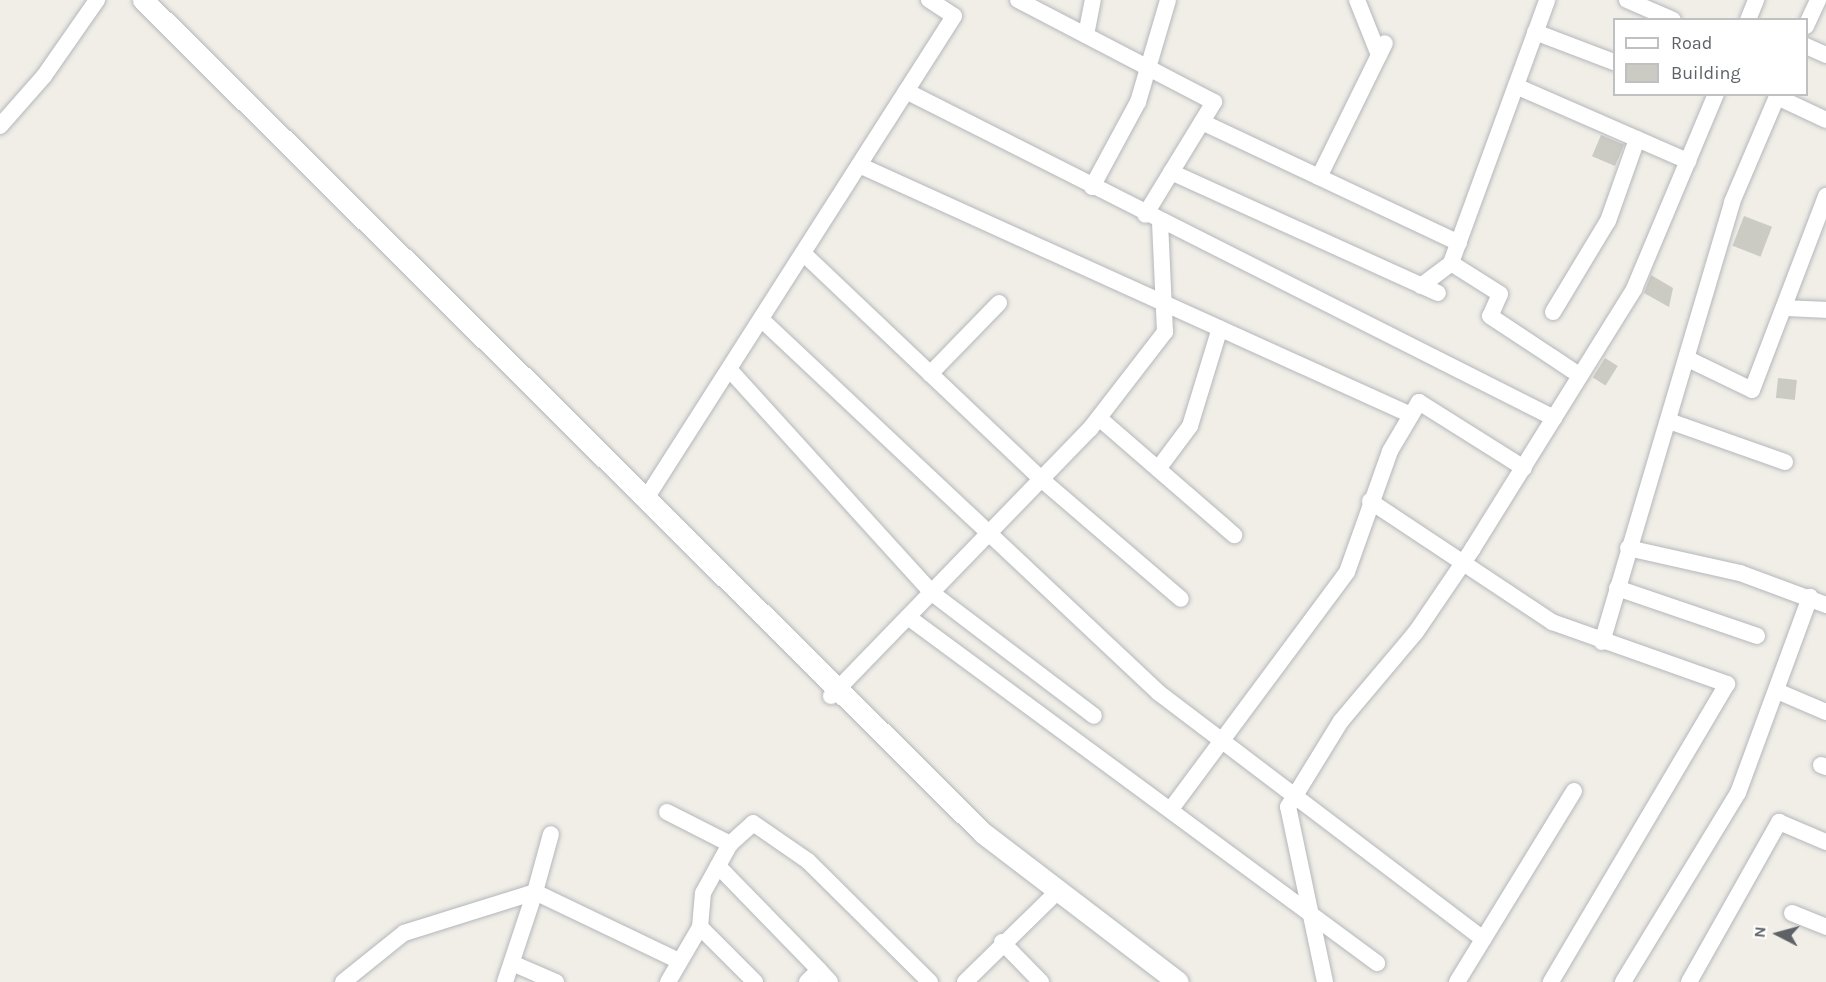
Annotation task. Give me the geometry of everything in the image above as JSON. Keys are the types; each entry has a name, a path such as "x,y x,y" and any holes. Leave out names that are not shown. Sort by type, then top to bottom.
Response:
{"street":[{"path":"0,126 44,76 97,0"},
{"path":"143,0 645,500 834,694 983,833 1178,982"},
{"path":"645,500 954,16 929,0"},
{"path":"834,694 1099,418 1165,332 1164,303 1153,218 1171,172 1214,102 1018,0"},
{"path":"1086,35 1093,0"},
{"path":"1092,187 1138,102 1168,0"},
{"path":"1319,177 1382,49 1357,0"},
{"path":"1421,286 1451,263 1547,0"},
{"path":"1627,0 1668,18"},
{"path":"1749,18 1756,0"},
{"path":"1808,22 1818,0"},
{"path":"1536,32 1613,62"},
{"path":"1808,47 1826,55"},
{"path":"1516,86 1688,161"},
{"path":"906,91 1153,218 1554,418"},
{"path":"1325,982 1308,911 1288,807 1341,721 1416,632 1524,468 1579,375 1634,289 1688,161 1709,96"},
{"path":"1602,642 1628,548 1688,358 1732,202 1777,96 1826,120"},
{"path":"1202,122 1459,243"},
{"path":"1553,312 1608,221 1637,139"},
{"path":"859,165 1411,415"},
{"path":"1171,172 1438,293"},
{"path":"1688,358 1752,390 1826,196"},
{"path":"803,253 1041,479 1181,599"},
{"path":"1451,263 1500,294 1490,316 1579,375"},
{"path":"930,374 999,303"},
{"path":"1784,308 1826,310"},
{"path":"761,319 986,536 1159,693 1483,939"},
{"path":"1158,469 1190,426 1220,328"},
{"path":"729,369 932,593 1095,716"},
{"path":"1171,809 1347,572 1370,501 1419,402 1524,468"},
{"path":"1099,418 1234,535"},
{"path":"1669,421 1785,462"},
{"path":"1370,501 1460,565 1552,622 1602,642 1727,684 1551,982"},
{"path":"1628,548 1689,558 1810,597 1826,605"},
{"path":"1617,588 1757,636"},
{"path":"1623,982 1738,793 1810,597"},
{"path":"908,617 1377,963"},
{"path":"1777,691 1826,712"},
{"path":"1457,982 1574,791"},
{"path":"667,812 730,844"},
{"path":"1689,982 1779,822 1826,842"},
{"path":"668,982 700,927 703,893 730,844 753,823 808,861 930,982"},
{"path":"505,982 535,892 551,834"},
{"path":"718,866 825,976 807,982"},
{"path":"965,982 1002,942 1059,890"},
{"path":"343,982 404,933 535,892 679,961"},
{"path":"1792,913 1826,927"},
{"path":"700,927 755,982"},
{"path":"1002,942 1041,982"},
{"path":"512,963 556,982"}],"building":[{"path":"1601,135 1624,145 1615,166 1592,156"},
{"path":"1744,216 1772,227 1761,257 1733,246"},
{"path":"1651,275 1673,288 1669,307 1644,293"},
{"path":"1605,358 1618,366 1606,385 1593,378"},
{"path":"1778,378 1797,380 1795,400 1776,398"}]}
